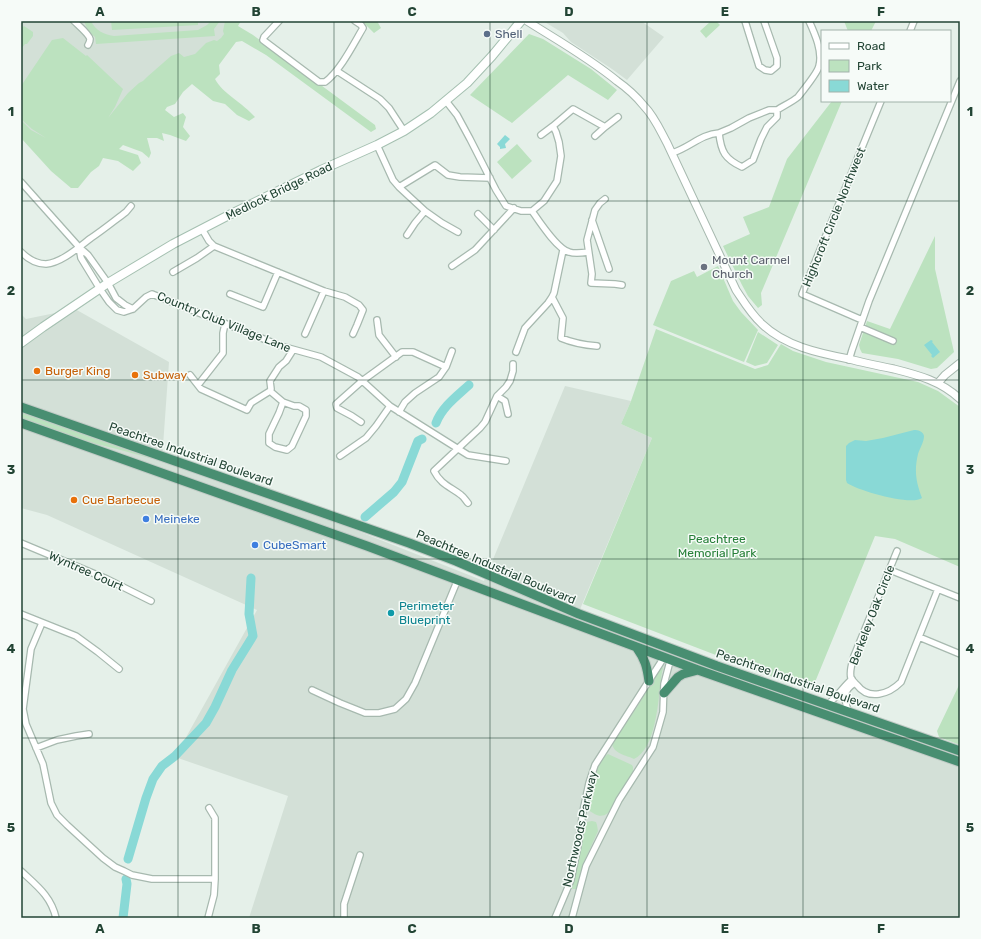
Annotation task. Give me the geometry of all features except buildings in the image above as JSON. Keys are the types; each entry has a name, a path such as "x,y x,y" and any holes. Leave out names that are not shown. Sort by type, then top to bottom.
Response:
{"highway":[{"name":"Peachtree Industrial Boulevard","path":"21,407 409,543 456,561 578,614 710,663 960,751"},
{"name":"Peachtree Industrial Boulevard","path":"21,423 458,579 637,648 960,762"},
{"path":"637,648 643,656 647,667 649,681"},
{"path":"664,693 678,677 698,670"}],"main road":[{"name":"Medlock Bridge Road","path":"21,343 108,283 173,244 321,170 404,131 431,113 475,75 522,21"}],"street":[{"path":"74,21 88,35 90,39 88,45"},
{"path":"279,21 263,40 319,82 325,82 337,71 363,28 355,21"},
{"path":"527,21 606,72 631,92 645,106 657,123 672,153 736,290 747,307 762,324 778,336 795,345 822,354 919,375 938,383 960,399"},
{"path":"745,21 759,66 765,70 771,71 777,66 777,58 764,21"},
{"path":"672,153 684,148 702,137 719,133 769,110 776,110 798,96 819,67 820,56 816,36 809,21"},
{"path":"337,71 380,99 404,131"},
{"path":"849,360 862,320 960,81"},
{"path":"446,101 457,115 496,190 506,206 521,211 532,211 544,201 557,181 561,156 559,142 556,132 552,126"},
{"name":"Highcroft Circle Northwest","path":"862,320 802,294 881,102"},
{"path":"541,135 573,109 605,127"},
{"path":"719,133 720,142 724,153 729,160 742,166 753,160 767,126 777,117 776,110"},
{"path":"595,136 618,117"},
{"path":"377,145 393,180 400,188 425,211 458,232"},
{"path":"400,188 435,165 448,175 490,178"},
{"path":"21,182 79,247 88,255 108,283 116,298 133,309"},
{"path":"605,199 595,210 587,240 592,274 591,283 622,285"},
{"path":"21,252 28,258 40,263 46,264 57,261 70,254 126,212 131,206"},
{"path":"452,266 474,250 514,208"},
{"path":"407,235 425,211"},
{"path":"532,211 564,250 570,253 588,252"},
{"path":"478,214 494,230"},
{"path":"592,219 609,269"},
{"path":"202,229 208,241 214,246 324,291 345,297 359,305 363,310 353,334"},
{"path":"173,272 214,246"},
{"path":"79,247 81,258 109,302 117,310 124,312 133,309"},
{"path":"516,352 525,328 548,303 554,293 564,250"},
{"path":"230,294 263,307 278,272"},
{"path":"305,334 324,291"},
{"name":"Country Club Village Lane","path":"133,309 146,297 152,294 281,346 321,357 358,377 390,406 468,454 506,461"},
{"path":"552,297 563,318 561,338 572,343 597,346"},
{"path":"377,320 379,335 396,357"},
{"path":"198,385 223,353 223,333 225,324"},
{"path":"860,327 893,341"},
{"path":"283,402 269,434 269,443 275,447 287,450 292,446 306,416 306,410 299,406 294,406 283,402 270,391 270,381 293,350"},
{"path":"399,412 405,402 415,393 439,377 446,368 452,351"},
{"path":"361,422 337,408 336,404 362,381 402,352 413,352 446,368"},
{"path":"938,383 945,375 960,363"},
{"path":"468,503 462,496 447,487 436,477 434,471 485,422 498,396 510,380 513,371 513,364"},
{"path":"190,375 201,389 247,410 251,403 270,391"},
{"path":"498,396 505,401 508,414"},
{"path":"340,456 366,438 390,406"},
{"name":"Wyntree Court","path":"21,543 107,579 151,601"},
{"name":"Berkeley Oak Circle","path":"897,551 854,656 851,669 851,678 860,690 872,694 883,694 896,687 901,682 938,589"},
{"path":"890,570 960,598"},
{"path":"312,690 365,713 379,713 395,709 406,699 415,683 458,579"},
{"path":"21,614 76,636 119,669"},
{"path":"42,622 31,649 23,708 26,724 43,764 51,803 57,815 115,867 124,872 152,879 215,879"},
{"path":"919,637 960,654"},
{"name":"Northwoods Parkway","path":"555,918 571,880 583,811 589,783 595,765 661,662"},
{"name":"Northwoods Parkway","path":"572,918 586,866 619,800 653,747 663,712 664,684 669,665"},
{"name":"Berkeley Oak Circle","path":"828,704 843,693 845,685 853,681"},
{"path":"843,693 848,711"},
{"path":"36,748 57,740 90,734"},
{"path":"208,918 214,895 215,879 215,818 210,808"},
{"path":"344,918 344,904 360,855"},
{"path":"21,871 41,889 51,902 56,918"}],"shaded area":[{"path":"21,21 230,21 225,36 88,146 35,137 21,121"},
{"path":"543,21 641,21 664,37 627,80 571,42 563,33"},
{"path":"75,309 169,362 162,460 320,516 484,581 565,386 631,401 621,424 652,438 573,626 594,636 668,656 883,731 960,756 960,918 249,918 288,796 175,757 257,610 47,515 21,508 21,314 26,319"}],"green space":[{"path":"84,21 91,21 100,32 114,36 198,30 211,21 220,21 214,29 215,36 96,44 95,37 88,31"},
{"path":"111,21 198,21 198,25 112,30"},
{"path":"225,21 241,21 238,26 253,35 375,125 376,129 371,132 266,55 242,41 236,42 219,65 220,74 215,79 223,89 255,117 249,121 237,115 225,104 213,101 192,84 183,92 175,104 167,107 165,110 174,117 183,113 186,117 183,127 190,136 186,141 162,133 164,141 157,138 147,138 151,153 149,158 142,152 123,145 119,149 138,155 141,163 133,171 118,161 103,158 99,166 91,172 78,188 71,188 51,171 21,138 21,120 31,130 46,138 32,129 21,119 21,86 52,40 63,38 86,56 87,55 123,89 108,118 128,93 171,56 179,53 184,57 195,54 206,43 214,40 217,41 221,38 224,34 223,31"},
{"path":"362,21 377,21 381,28 374,33"},
{"path":"711,21 716,21 720,25 706,38 700,31"},
{"path":"844,21 876,21 872,30 848,30"},
{"path":"21,26 24,26 33,32 33,36 21,49"},
{"path":"529,34 543,39 591,69 617,90 608,100 568,75 512,123 470,95"},
{"path":"831,102 842,102 761,293 762,305 758,308 748,296 723,246 750,234 743,217 769,207 787,159"},
{"path":"517,144 532,161 512,179 497,162"},
{"path":"935,236 935,269 954,352 937,368 931,369 898,359 862,353 859,345 867,321 890,329"},
{"path":"718,266 733,301 758,330 744,362 653,325 671,281 694,271 697,277"},
{"name":"Peachtree Memorial Park","path":"656,329 755,369 768,365 781,344 793,351 826,362 918,382 938,391 960,407 960,567 895,539 875,536 813,687 778,679 583,604 652,438 621,424 631,401"},
{"path":"758,332 778,345 767,363 755,366 746,362"},
{"path":"21,411 154,456 153,459 88,442 21,419"},
{"path":"661,667 663,668 655,724 647,745 641,754 634,759 615,750 612,744 637,707"},
{"path":"960,683 960,745 939,737 937,731"},
{"path":"608,754 632,765 633,772 608,813 600,816 588,810 586,803 597,769 603,758"},
{"path":"587,822 596,822 598,831 583,864 578,885 576,889 573,889 570,886 584,825"}],"water":[{"path":"505,135 510,139 505,144 506,148 500,149 497,144"},
{"path":"931,340 940,352 933,358 924,345"},
{"path":"914,430 921,432 924,436 916,466 917,482 922,498 916,500 897,499 862,490 847,483 846,446 849,443 855,440 866,441 883,438"}],"waterway":[{"path":"436,423 446,407 469,385"},
{"path":"365,517 394,492 402,482 418,441 422,439"},
{"path":"128,859 153,779 162,766 175,756 206,723 232,670 253,636 249,614 251,578"},
{"path":"123,918 127,884 126,879"}],"place":[{"name":"Shell","path":"487,34"},
{"name":"Mount Carmel Church","path":"704,267"},
{"name":"Burger King","path":"37,371"},
{"name":"Subway","path":"135,375"},
{"name":"Cue Barbecue","path":"74,500"},
{"name":"Meineke","path":"146,519"},
{"name":"CubeSmart","path":"255,545"},
{"name":"Perimeter Blueprint","path":"391,613"}]}
